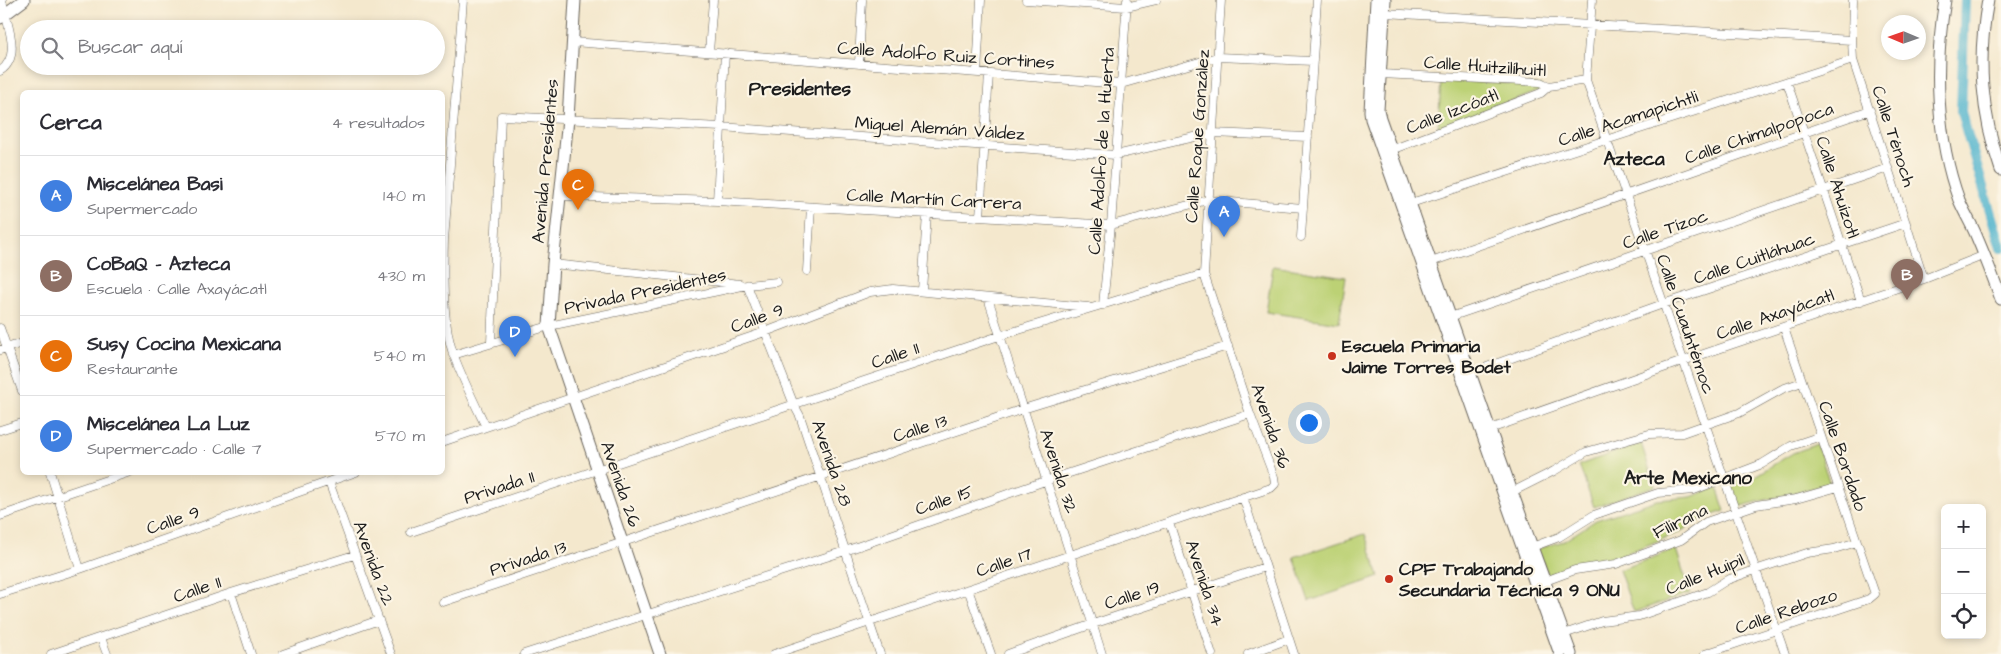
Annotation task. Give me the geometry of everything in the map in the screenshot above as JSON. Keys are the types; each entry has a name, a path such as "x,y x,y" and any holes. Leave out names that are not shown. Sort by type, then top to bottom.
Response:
{"street":[{"path":"0,71 12,59 13,49 2,16 2,0"},
{"path":"2,16 24,0"},
{"path":"445,227 463,0"},
{"name":"Avenida Presidentes","path":"549,326 553,264 568,119 575,0"},
{"path":"709,52 713,0"},
{"path":"858,64 862,0"},
{"path":"977,73 981,0"},
{"path":"1026,0 1126,4 1156,0"},
{"name":"Calle Roque González","path":"1204,274 1221,0"},
{"path":"1301,237 1317,0"},
{"path":"1376,0 1370,112 1372,119 1541,583 1571,654"},
{"path":"1385,0 1382,74 1378,110 1490,429 1508,494 1532,547 1560,654"},
{"name":"Calle Cuauhtémoc","path":"1592,0 1586,80 1784,654"},
{"name":"Calle Ténoch","path":"1853,0 1852,40 1854,60 1924,279"},
{"path":"1945,0 1939,80 1945,142 1951,174 1960,202 1985,255 2001,299"},
{"path":"1988,0 1982,49 1982,97 1988,129 2001,170"},
{"name":"Calle Adolfo de la Huerta","path":"1104,305 1126,4"},
{"path":"1385,13 1852,40"},
{"name":"Calle Adolfo Ruiz Cortines","path":"574,42 1121,84 1217,57 1313,61"},
{"path":"717,201 725,53"},
{"name":"Calle Acamapichtli","path":"1411,204 1854,60"},
{"path":"980,217 989,74"},
{"name":"Calle Huitzilíhuitl","path":"1382,74 1540,82 1550,86 1586,80"},
{"name":"Calle Ahuízotl","path":"1787,82 1861,301"},
{"name":"Calle Izcóatl","path":"1391,150 1541,93 1550,86"},
{"name":"Calle Chimalpopoca","path":"1431,262 1870,110"},
{"name":"Miguel Alemán Váldez","path":"491,344 501,116 721,127 1116,155 1212,132 1308,138"},
{"name":"Calle Tízoc","path":"1450,317 1888,168"},
{"name":"Calle Martín Carrera","path":"561,196 717,201 1111,225 1208,200 1303,208"},
{"path":"807,271 811,207"},
{"path":"922,292 927,214"},
{"name":"Calle Cuitláhuac","path":"1470,372 1663,304 1906,223"},
{"name":"Calle Axayácatl","path":"1490,429 1924,279 1985,255"},
{"path":"553,264 747,285 777,282"},
{"name":"Calle 11","path":"597,470 999,336 1204,274"},
{"name":"Avenida 36","path":"1204,274 1250,414 1274,477 1275,484 1271,488 1243,497"},
{"name":"Privada Presidentes","path":"453,354 549,326 747,285"},
{"name":"Avenida 28","path":"747,285 800,416 880,654"},
{"name":"Calle 9","path":"445,441 765,332 870,292 893,289 1092,307"},
{"name":"Avenida 32","path":"988,298 1045,481 1102,654"},
{"path":"445,302 453,354 486,427"},
{"name":"Avenida 26","path":"549,326 660,654"},
{"path":"0,328 4,349 20,386"},
{"name":"Calle Bordado","path":"1784,328 1875,594"},
{"path":"4,349 20,344"},
{"name":"Calle 13","path":"623,543 1023,410 1228,346"},
{"path":"1508,494 1554,471 1586,452 1649,434 1682,433 1705,426 1739,413 1782,390 1802,382"},
{"name":"Calle 15","path":"524,654 845,551 1045,481 1250,414"},
{"path":"0,430 20,424"},
{"path":"1532,547 1560,536 1594,515 1658,493 1694,490 1762,464 1791,446 1821,436"},
{"name":"Privada 11","path":"412,532 597,470"},
{"path":"51,475 80,569"},
{"path":"0,516 121,475"},
{"name":"Calle 9","path":"0,594 80,569 348,475"},
{"name":"Avenida 22","path":"329,482 391,654"},
{"name":"Filirana","path":"1541,583 1575,570 1616,564 1681,540 1706,522 1756,505 1796,499 1838,487"},
{"path":"1243,497 1294,654"},
{"name":"Calle 17","path":"774,654 1243,497"},
{"name":"Avenida 34","path":"1170,522 1212,654"},
{"name":"Calle Huipil","path":"1564,634 1602,621 1640,616 1708,592 1727,580 1755,570 1808,552 1834,549 1857,542"},
{"name":"Privada 13","path":"443,602 623,543"},
{"name":"Calle 11","path":"51,654 231,593 354,555"},
{"name":"Calle 19","path":"1008,654 1265,567"},
{"path":"968,589 991,654"},
{"path":"231,593 251,654"},
{"name":"Calle Rebozo","path":"1705,654 1869,599 1875,594"},
{"path":"283,654 379,620"},
{"path":"101,638 107,654"},
{"path":"1248,654 1289,639"}],"green space":[{"path":"1441,80 1542,85 1542,90 1438,130"},
{"path":"1273,266 1346,277 1339,323 1266,312"},
{"path":"1641,443 1655,486 1594,507 1579,465"},
{"path":"1817,444 1830,484 1737,507 1729,482 1753,477 1793,453"},
{"path":"1717,487 1725,511 1703,518 1678,533 1614,558 1577,564 1548,575 1537,549 1564,541 1596,520 1657,500 1691,497"},
{"path":"1365,534 1379,577 1309,601 1294,557"},
{"path":"1676,549 1690,593 1634,612 1619,570"}],"waterway":[{"path":"1965,0 1961,112 2001,248"}],"place":[{"name":"Susy Cocina Mexicana","path":"578,210"},
{"name":"Miscelánea Basi","path":"1224,237"},
{"name":"CoBaQ - Azteca","path":"1907,300"},
{"name":"Escuela Primaria Jaime Torres Bodet","path":"1332,356"},
{"name":"Miscelánea La Luz","path":"515,357"},
{"name":"CPF Trabajando Secundaria Técnica 9 ONU","path":"1389,579"}],"district":[{"name":"Presidentes","path":"800,88"},
{"name":"Azteca","path":"1634,158"},
{"name":"Arte Mexicano","path":"1688,477"}]}
